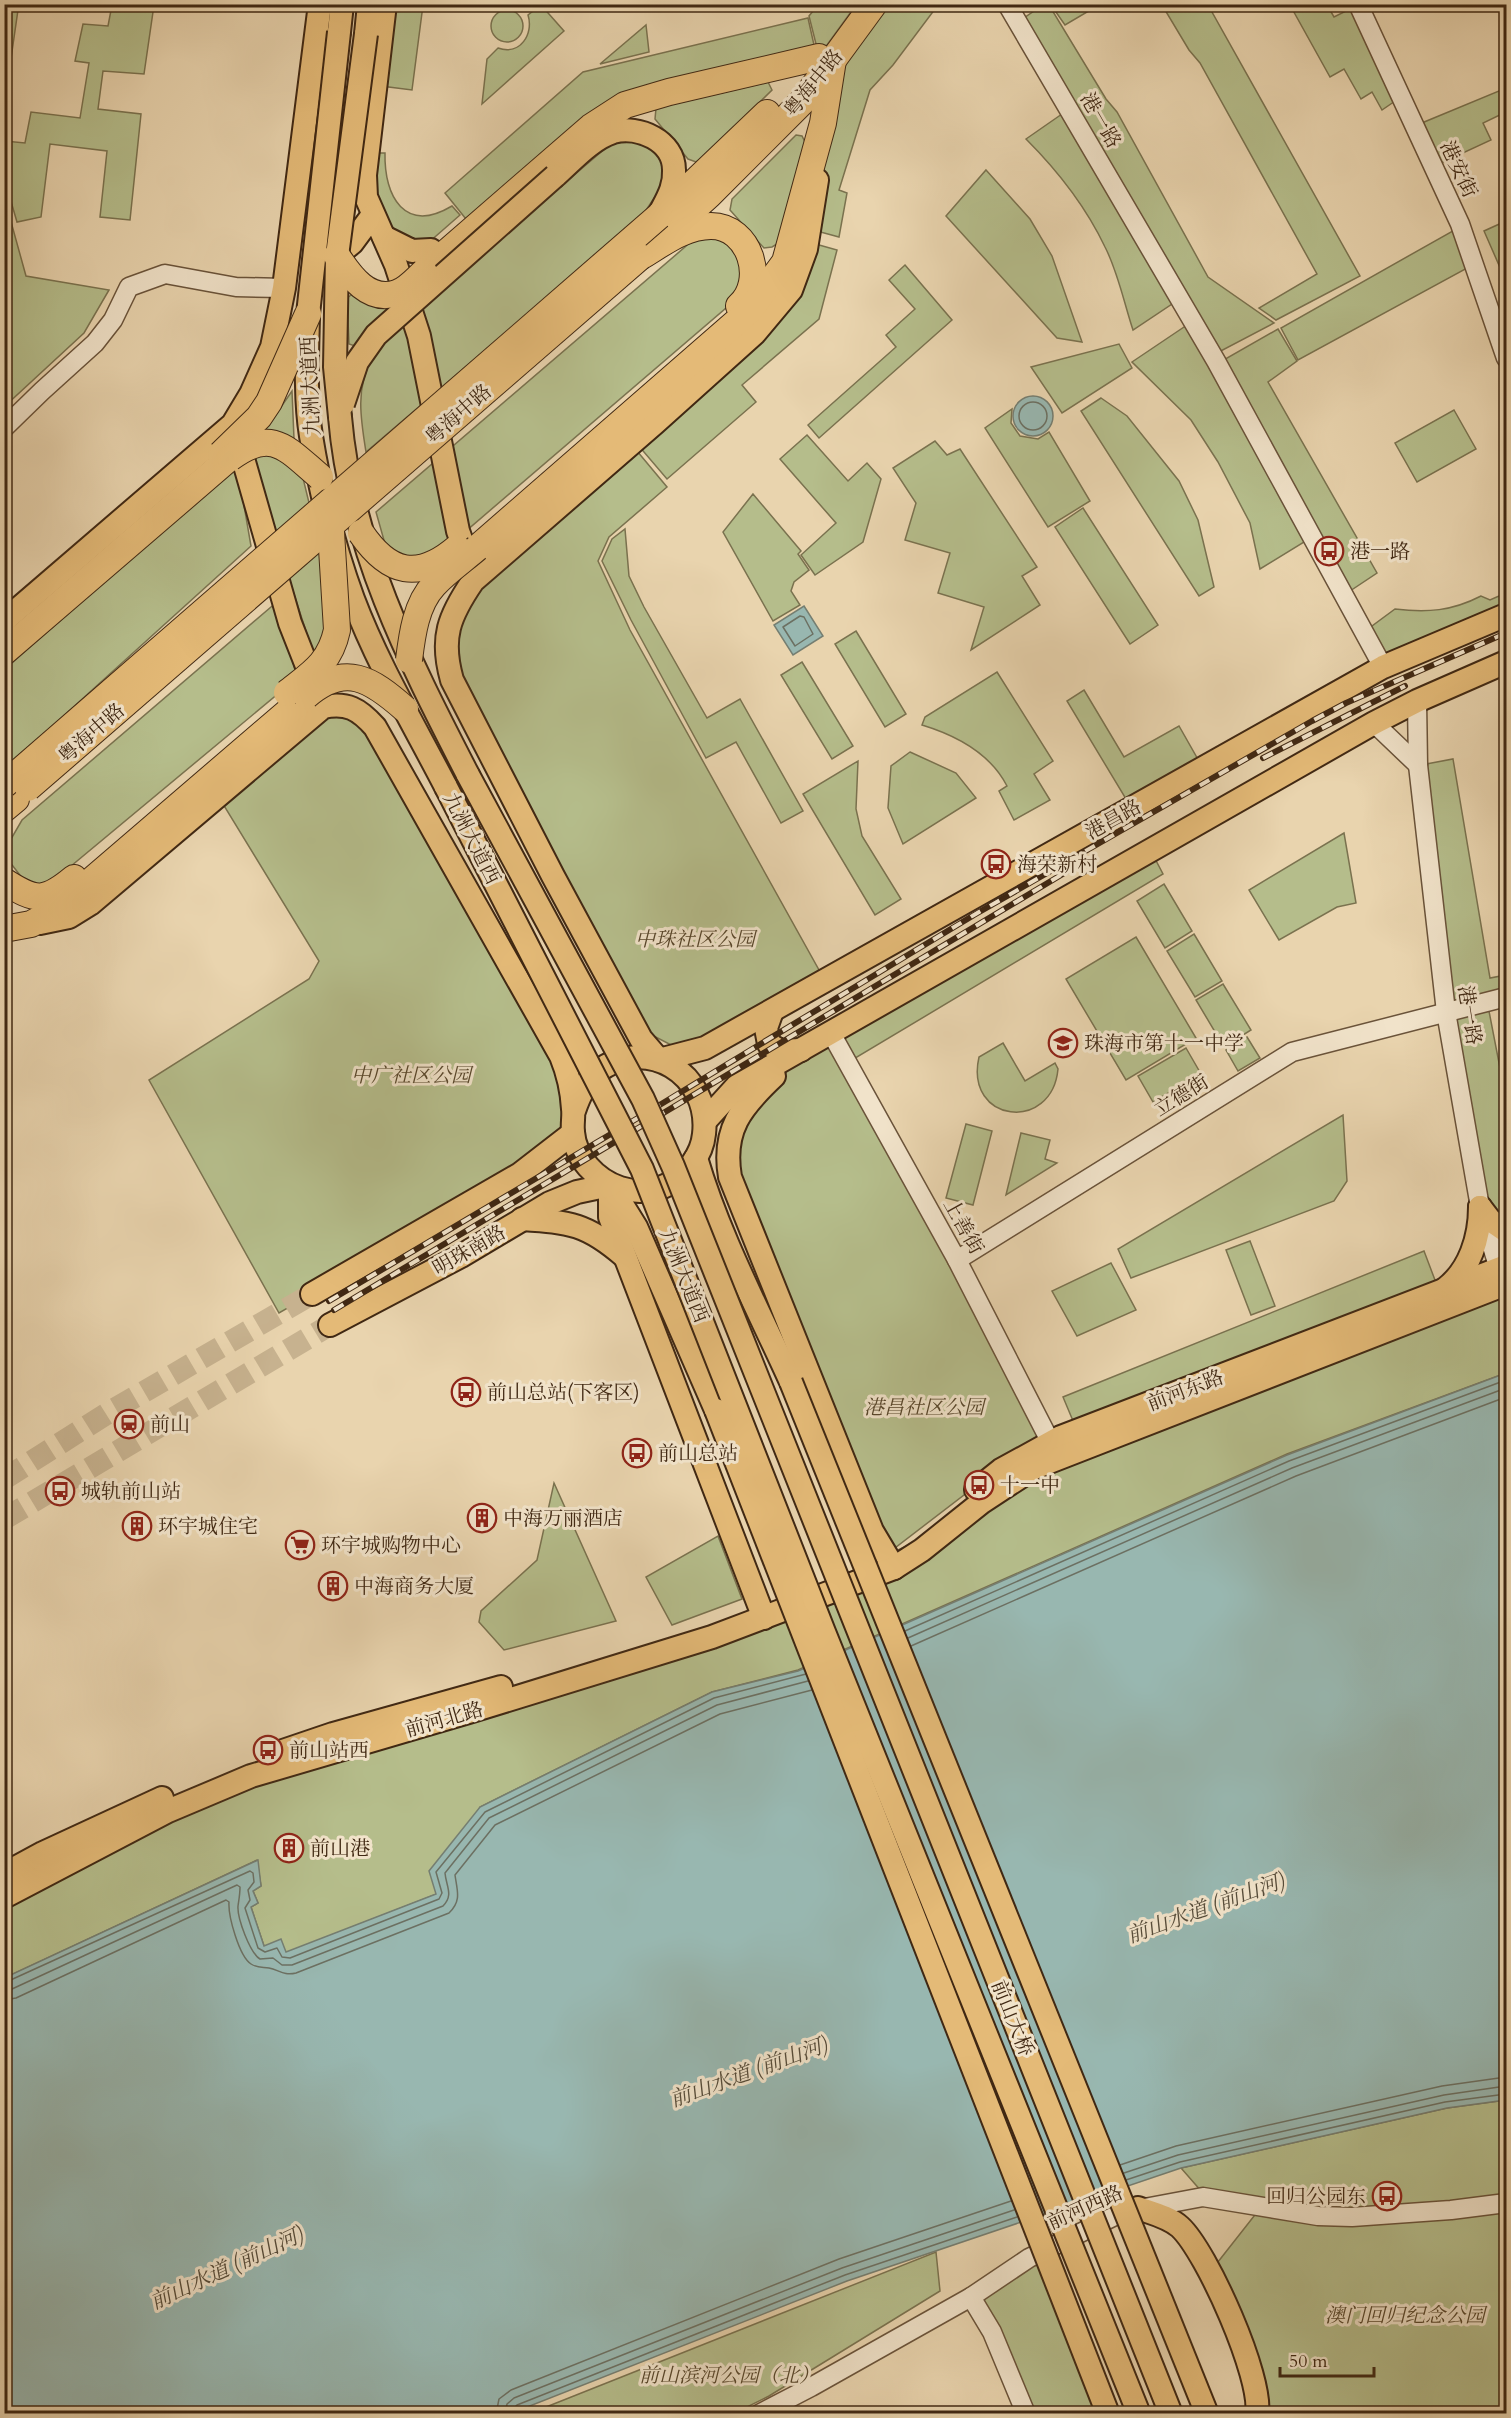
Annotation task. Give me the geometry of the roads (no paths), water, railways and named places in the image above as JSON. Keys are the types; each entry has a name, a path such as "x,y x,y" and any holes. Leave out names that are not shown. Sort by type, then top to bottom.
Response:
{"highway":[{"name":"粤海中路","path":"8,798 709,195 803,101 857,4"},
{"name":"粤海中路","path":"8,798 452,394 659,216 826,59 874,4"},
{"path":"337,256 353,279 366,290 374,293 397,293 428,261 591,126 625,105 669,92 826,59 823,123 785,262 749,311 474,542 440,561 413,570 403,569 386,561 378,555 361,533"},
{"path":"409,660 416,619 433,586 474,542 744,301 753,277 751,258 743,241 728,230 713,226 683,232 639,257"},
{"path":"4,652 224,457 269,402 308,314"},
{"path":"4,639 224,457 257,442 270,442 290,452 320,477"},
{"path":"4,929 31,924 57,910 292,699 326,660 337,630 332,532"},
{"path":"4,881 41,898 56,892 292,699 325,681 349,676 375,686 405,709"}],"main road":[{"path":"4,621 233,424 251,394 272,347 284,288 320,4"},
{"name":"九洲大道西","path":"342,4 308,314 307,377 311,435 332,532 353,599 381,664 642,1169 824,1632"},
{"name":"九洲大道西","path":"369,4 337,256 335,367 343,449 361,533 409,660 468,775 643,1099 673,1166 855,1623"},
{"path":"385,4 365,175 366,197 372,216 396,265 419,336 458,531 470,564 473,581"},
{"path":"659,1060 641,1039 553,876 452,680 447,660 446,640 450,620 473,581 755,333 791,290 806,249 816,190 823,123"},
{"path":"340,417 357,362 376,335 597,140 625,130 651,136 662,143 670,153 675,168 673,187 659,216"},
{"path":"284,288 316,271 352,243 372,216"},
{"path":"384,237 428,261"},
{"path":"396,265 428,261"},
{"path":"233,424 290,623 323,707"},
{"name":"港昌路","path":"659,1060 705,1048 1383,667 1506,615"},
{"path":"706,1120 737,1086 1374,723 1417,701 1506,662"},
{"path":"31,924 69,917 90,904 323,707 338,704 362,712 375,727 561,1056 568,1075 573,1122 579,1154 592,1172 610,1185 629,1191 649,1191 668,1185 684,1174 696,1158 704,1140 706,1120 702,1101 693,1084 678,1070 659,1060 637,1057 615,1062 596,1073 582,1090 573,1122"},
{"path":"772,1011 766,1028 769,1044 780,1051 801,1050"},
{"path":"633,1023 660,1042 673,1047 686,1050 705,1048"},
{"path":"801,1050 756,1093 742,1110 728,1141 726,1157 730,1177 872,1531 891,1562"},
{"name":"明珠南路","path":"312,1294 520,1174 573,1122"},
{"path":"696,1158 707,1195 791,1382 1207,2414"},
{"path":"610,1185 610,1217 761,1611"},
{"path":"610,1185 636,1227 716,1410 1108,2414"},
{"name":"明珠南路","path":"330,1325 461,1256 550,1203 576,1192 610,1185"},
{"path":"1480,1208 1490,1220 1506,1231"},
{"path":"1441,1291 1451,1284 1468,1261 1480,1225 1480,1208"},
{"path":"522,1219 564,1221 590,1230 605,1239 625,1257"},
{"name":"前河东路","path":"891,1562 922,1551 982,1502 1034,1468 1504,1273"},
{"name":"前河东路","path":"891,1562 910,1542 1001,1470 1051,1443 1441,1291 1504,1273"},
{"name":"前河北路","path":"4,1875 43,1853 228,1769 333,1734 761,1611 891,1562"},
{"name":"前河北路","path":"4,1897 168,1810 251,1776 712,1637 761,1611"},
{"name":"前山大桥","path":"855,1623 1171,2414"},
{"name":"前山大桥","path":"824,1632 1139,2414"},
{"path":"1138,2208 1179,2225 1190,2237 1216,2282 1254,2379 1257,2414"}],"street":[{"name":"港一路","path":"1007,4 1216,361 1383,667"},
{"name":"港安街","path":"1358,4 1460,224 1506,358"},
{"path":"4,428 95,343 113,320 129,288 165,274 236,287 284,288"},
{"name":"港一路","path":"1417,701 1418,765 1446,1012 1480,1208 1504,1273"},
{"path":"1374,723 1418,765"},
{"name":"立德街","path":"957,1260 1293,1052 1506,997"},
{"name":"上善街","path":"831,1033 957,1260 1051,1443"},
{"name":"前河西路","path":"759,2414 812,2387 971,2297 1029,2258 1123,2212 1203,2197 1318,2216 1352,2217 1451,2210 1506,2202"},
{"path":"971,2297 992,2332 1026,2414"}],"water":[{"path":"1033,396 1047,402 1053,416 1047,430 1033,436 1019,430 1013,416 1019,402"},
{"path":"804,606 823,636 793,655 774,625"},
{"name":"前山水道 (前山河)","path":"1506,1373 1506,2100 1447,2108 1181,2168 847,2281 512,2413 5,2413 4,1978 258,1860 261,1886 253,1891 258,1903 251,1907 264,1946 281,1939 286,1952 436,1894 429,1871 480,1807 712,1692 798,1671 1287,1455"}],"tunnel":[{"path":"4,1479 111,1411 312,1294"},
{"path":"4,1519 330,1325"}],"railway":[{"path":"329,1301 974,915 1312,721 1346,703 1506,633"},
{"path":"1263,758 1405,686"},
{"path":"334,1310 1071,869"}],"place":[{"name":"港一路","path":"1329,551"},
{"name":"海荣新村","path":"996,864"},
{"name":"珠海市第十一中学","path":"1063,1043"},
{"name":"前山总站(下客区)","path":"466,1392"},
{"name":"前山","path":"129,1424"},
{"name":"前山总站","path":"637,1453"},
{"name":"十一中","path":"979,1485"},
{"name":"城轨前山站","path":"60,1491"},
{"name":"中海万丽酒店","path":"482,1518"},
{"name":"环宇城住宅","path":"137,1526"},
{"name":"环宇城购物中心","path":"300,1545"},
{"name":"中海商务大厦","path":"333,1586"},
{"name":"前山站西","path":"268,1750"},
{"name":"前山港","path":"289,1848"},
{"name":"回归公园东","path":"1387,2196"}],"park label":[{"name":"中珠社区公园","path":"695,939"},
{"name":"中广社区公园","path":"411,1075"},
{"name":"港昌社区公园","path":"924,1407"},
{"name":"澳门回归纪念公园","path":"1405,2315"},
{"name":"前山滨河公园（北）","path":"729,2375"}]}
